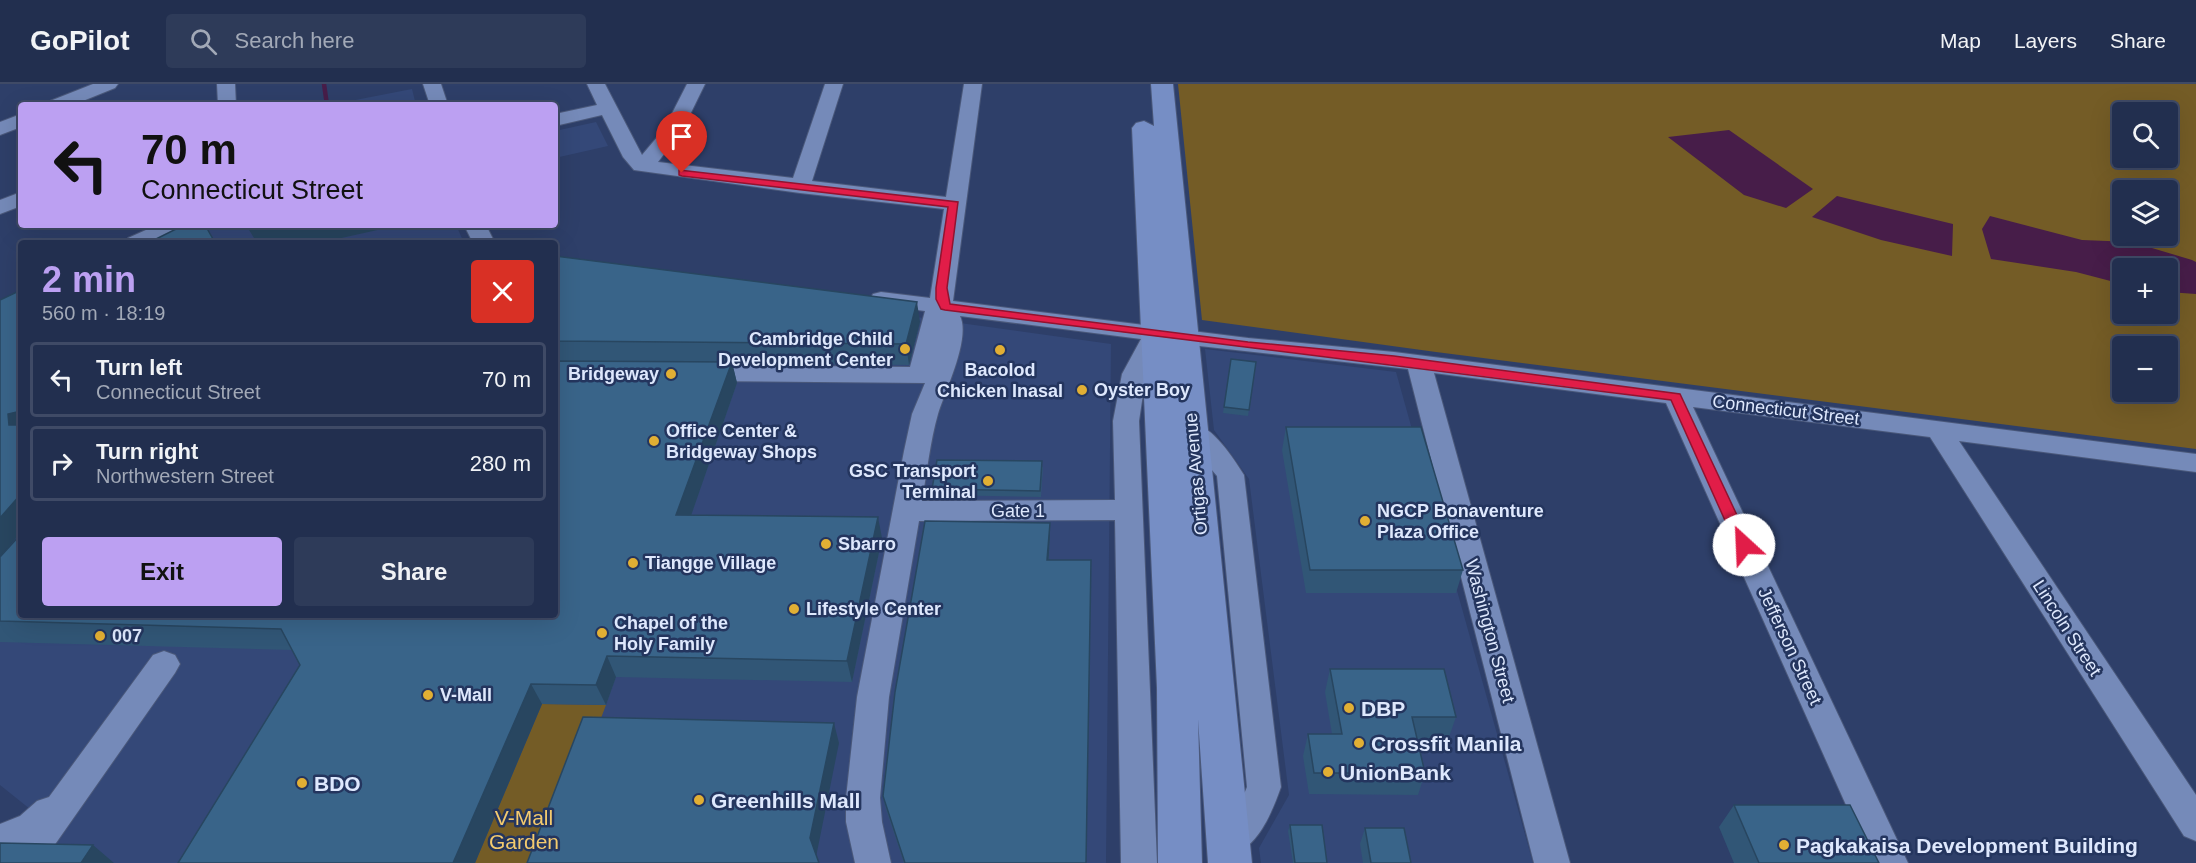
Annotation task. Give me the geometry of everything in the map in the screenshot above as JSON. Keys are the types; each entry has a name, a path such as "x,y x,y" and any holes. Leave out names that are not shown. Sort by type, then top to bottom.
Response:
{"main road":[{"name":"Ortigas Avenue","path":"1141,84 1170,335 1192,430 1229,853"},
{"name":"Ortigas Avenue","path":"1162,84 1170,335 1179,863"}],"street":[{"path":"64,102 109,84"},
{"path":"226,84 226,102"},
{"path":"432,84 438,102"},
{"path":"596,84 633,157 641,166 954,204"},
{"path":"641,166 656,157 664,148 696,84"},
{"path":"800,187 834,84"},
{"path":"682,373 930,375 943,368 952,323 942,304 954,204 973,84"},
{"path":"558,119 608,108"},
{"path":"0,129 18,121"},
{"path":"0,208 18,199"},
{"path":"142,240 168,228"},
{"name":"Connecticut Street","path":"855,295 942,304 1170,335 1419,364 2196,463"},
{"path":"1139,863 1126,421 1134,374 1170,335"},
{"name":"Washington Street","path":"1419,364 1552,863"},
{"path":"873,863 864,822 863,798 873,697 925,414 930,375"},
{"name":"Jefferson Street","path":"1675,396 1890,863"},
{"name":"Lincoln Street","path":"1938,430 2196,825"},
{"name":"Gate 1","path":"906,511 1130,510"},
{"path":"12,850 73,790 164,664"}],"shaded area":[{"path":"412,89 415,102 345,102"},
{"path":"596,122 608,146 558,157 558,130"},
{"path":"1729,130 1813,189 1786,208 1744,195 1668,137"},
{"path":"1837,196 1953,224 1952,256 1881,240 1812,217"},
{"path":"1990,216 2082,240 2112,241 2112,246 2145,246 2192,260 2196,262 2196,294 2178,293 2178,258 2112,258 2112,281 2076,272 1991,259 1982,229"},
{"path":"201,228 457,228 463,240 176,240"},
{"path":"558,267 1111,344 1106,863 41,863 40,817 0,785 0,326 18,317 18,618 558,618"},
{"path":"1205,349 1396,372 1533,863 1261,863 1259,848 1289,795 1249,479 1214,430"}],"green space":[{"path":"1178,84 2196,84 2196,449 1202,320"},
{"name":"V-Mall Garden","path":"542,704 606,705 546,863 475,863"}],"building":[{"path":"178,228 207,228 216,240 154,240"},
{"path":"558,256 917,302 906,344 558,341"},
{"path":"18,291 18,412 8,414 9,425 18,425 18,497 0,518 0,300"},
{"path":"1231,359 1256,362 1249,410 1224,407"},
{"path":"558,361 732,362 676,515 878,517 847,661 607,656 596,685 531,684 453,863 178,863 300,665 281,629 0,621 0,557 18,537 18,618 558,618"},
{"name":"NGCP Bonaventure Plaza Office","path":"1286,427 1421,427 1463,570 1310,570"},
{"name":"GSC Transport Terminal","path":"937,460 1042,461 1040,491 932,489"},
{"path":"925,521 1050,523 1047,560 1091,560 1086,863 905,863 883,796 895,692"},
{"path":"1330,669 1444,669 1456,717 1412,717 1425,773 1314,773 1308,734 1342,734"},
{"name":"Greenhills Mall","path":"583,717 834,723 810,838 819,863 527,863"},
{"path":"1734,805 1850,805 1879,863 1759,863"},
{"path":"1290,825 1322,825 1327,863 1295,863"},
{"path":"1365,828 1404,828 1411,863 1371,863"},
{"path":"0,843 93,845 81,863 0,863"}],"waterway":[{"path":"324,84 327,102"}],"place":[{"name":"Cambridge Child Development Center","path":"905,349"},
{"name":"Bacolod Chicken Inasal","path":"1000,350"},
{"name":"Bridgeway","path":"671,374"},
{"name":"Oyster Boy","path":"1082,390"},
{"name":"Office Center & Bridgeway Shops","path":"654,441"},
{"name":"GSC Transport Terminal","path":"988,481"},
{"name":"NGCP Bonaventure Plaza Office","path":"1365,521"},
{"name":"Sbarro","path":"826,544"},
{"name":"Tiangge Village","path":"633,563"},
{"name":"Lifestyle Center","path":"794,609"},
{"name":"Chapel of the Holy Family","path":"602,633"},
{"name":"007","path":"100,636"},
{"name":"V-Mall","path":"428,695"},
{"name":"DBP","path":"1349,708"},
{"name":"Crossfit Manila","path":"1359,743"},
{"name":"UnionBank","path":"1328,772"},
{"name":"BDO","path":"302,783"},
{"name":"Greenhills Mall","path":"699,800"},
{"name":"Pagkakaisa Development Building","path":"1784,845"}],"route":[{"path":"682,173 954,204 941,299 945,307 1675,396 1744,545"}]}
